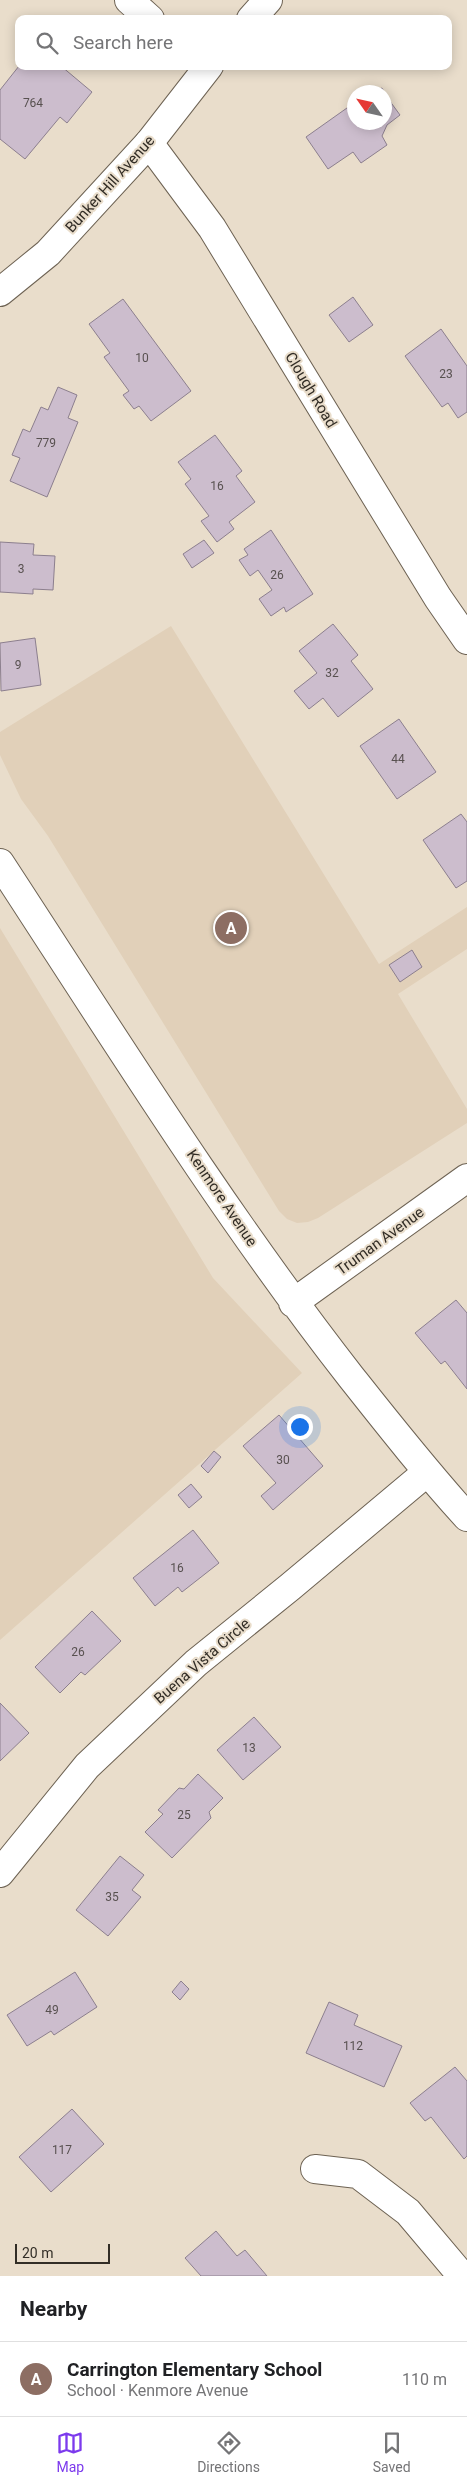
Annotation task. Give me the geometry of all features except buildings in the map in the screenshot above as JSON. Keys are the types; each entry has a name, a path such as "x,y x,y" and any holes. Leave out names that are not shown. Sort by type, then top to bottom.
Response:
{"street":[{"path":"129,0 146,15"},
{"path":"255,15 268,0"},
{"name":"Bunker Hill Avenue","path":"0,292 48,253 149,143 205,70"},
{"name":"Clough Road","path":"149,143 212,228 428,582 467,640"},
{"name":"Kenmore Avenue","path":"0,863 166,1117 293,1303 426,1473 467,1517"},
{"name":"Truman Avenue","path":"293,1303 467,1178"},
{"name":"Buena Vista Circle","path":"0,1873 87,1766 196,1662 298,1581 426,1473"},
{"path":"315,2169 358,2174 408,2212 462,2276"}],"shaded area":[{"path":"171,626 379,964 467,907 467,949 398,994 467,1109 467,1123 318,1218 308,1222 297,1223 287,1219 279,1211 48,836 21,799 0,755 0,732"},
{"path":"0,928 213,1278 302,1373 0,1640"}],"place":[{"name":"Carrington Elementary School","path":"231,928"}]}
